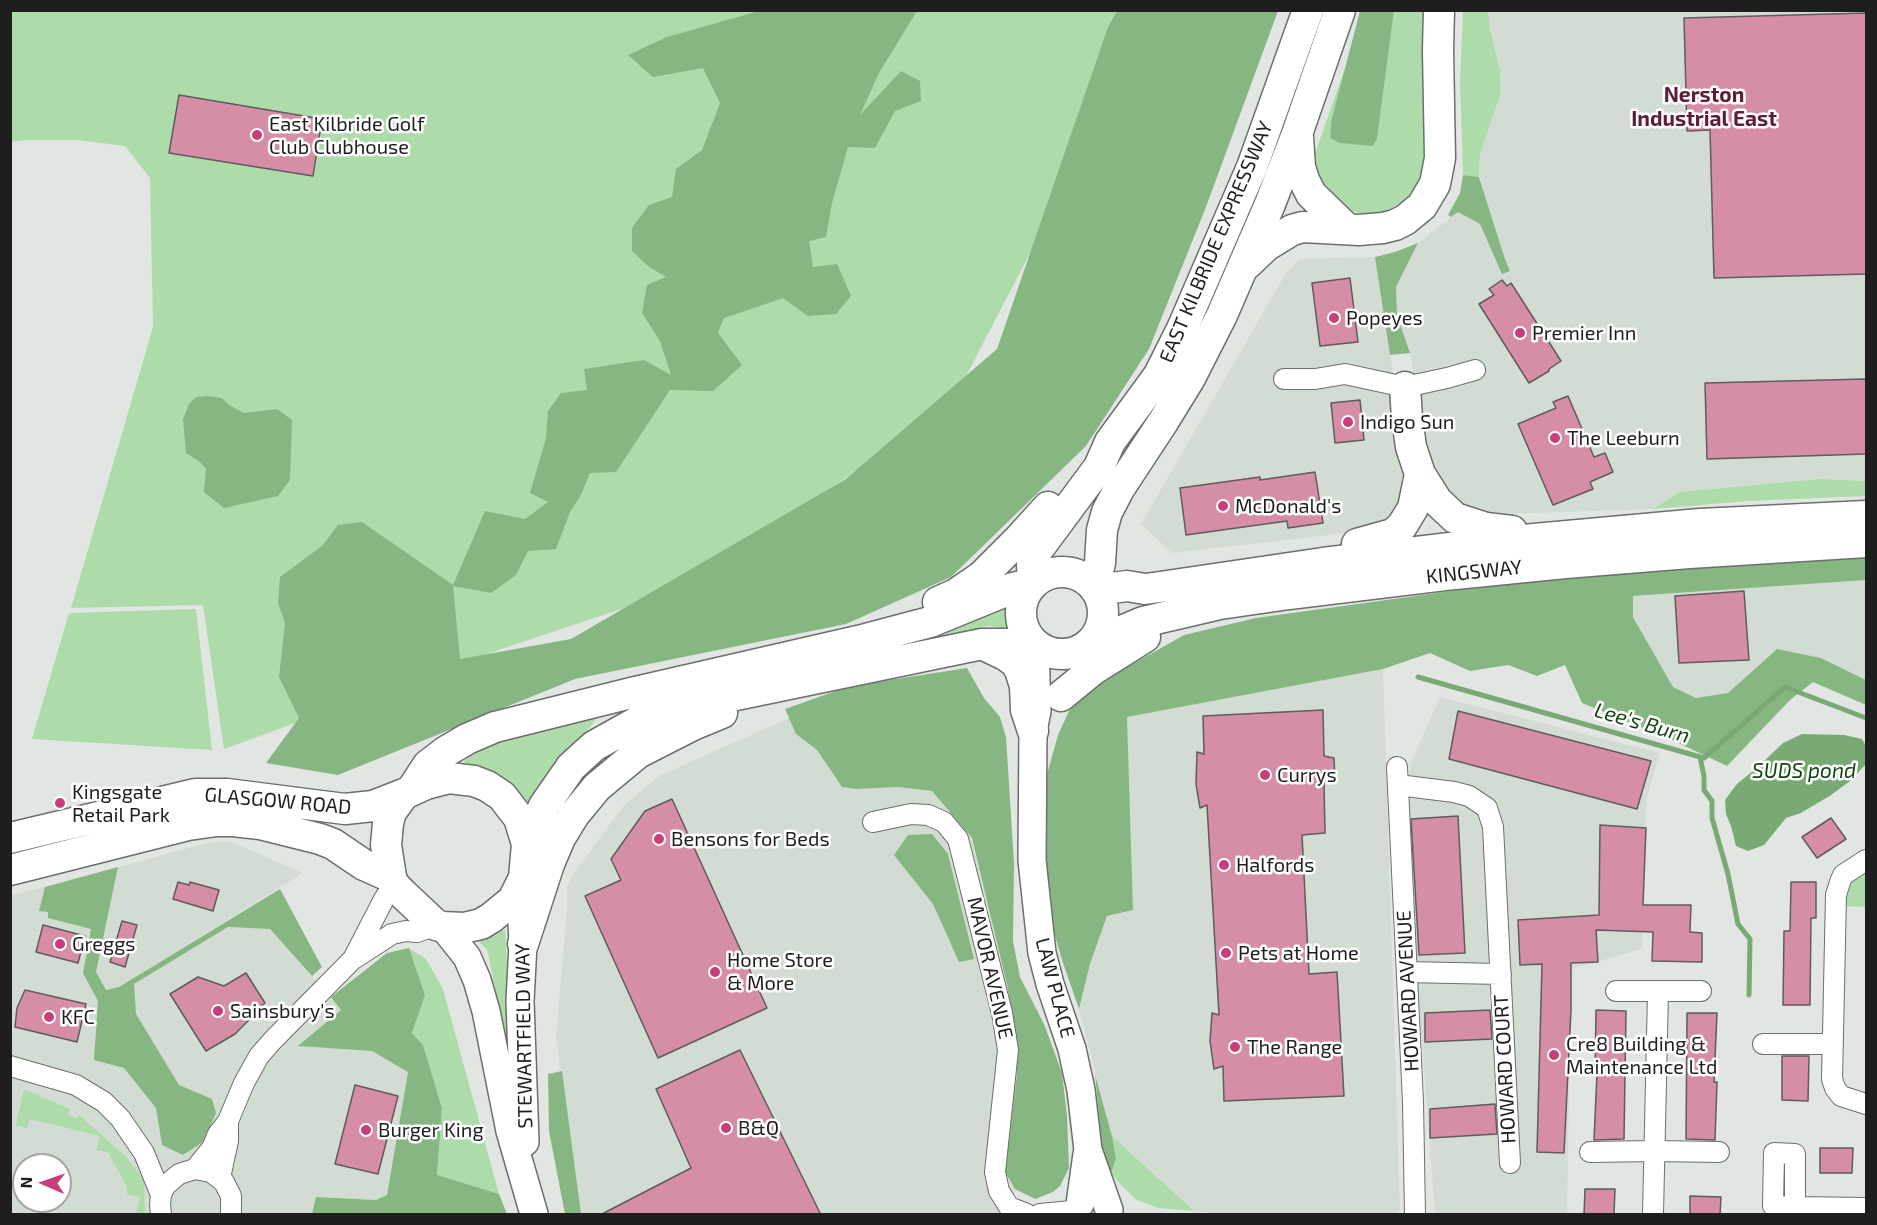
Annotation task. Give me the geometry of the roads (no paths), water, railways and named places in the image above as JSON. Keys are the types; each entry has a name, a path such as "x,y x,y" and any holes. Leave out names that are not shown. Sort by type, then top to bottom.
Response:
{"main road":[{"name":"EAST KILBRIDE EXPRESSWAY","path":"1033,583 1032,565 1036,552 1099,467 1110,442 1159,375 1182,329 1252,167 1308,10"},
{"name":"EAST KILBRIDE EXPRESSWAY","path":"1095,588 1100,563 1102,530 1107,512 1119,489 1195,369 1243,268 1298,131 1340,10"},
{"path":"1243,268 1266,246 1292,230 1303,227 1372,230 1395,225 1422,206 1435,184 1440,158 1439,10"},
{"path":"1298,131 1300,167 1304,180 1311,194 1346,228"},
{"path":"1405,387 1407,418 1420,474 1437,501 1455,518 1486,528 1566,536"},
{"path":"897,629 920,610 956,594 981,577 1018,540 1080,470 1110,442"},
{"path":"1235,575 1393,534 1402,526 1413,508 1420,474"},
{"name":"KINGSWAY","path":"1095,588 1127,586 1145,589 1394,554 1566,536 1700,524 1866,516"},
{"name":"KINGSWAY","path":"1088,645 1143,622 1220,604 1445,575 1689,553 1866,542"},
{"path":"408,792 449,778 466,779 487,786 502,796 519,818 527,844 526,867 521,887 507,906 481,924 464,928 439,926 393,881 386,845 391,812 429,765 456,744 481,732 519,720 866,639 930,621 1013,588 1033,583 1050,573 1066,572 1079,575 1095,588 1103,603 1099,631 1088,645 1066,654 1049,652 1028,637 1021,619 1023,600 1033,583"},
{"path":"1061,696 1094,669 1137,643 1174,616"},
{"path":"527,844 544,806 571,767 594,746 637,722 687,706 982,644 1035,644"},
{"path":"982,644 1005,655 1015,662 1020,670 1025,686 1026,710 1033,731"},
{"path":"523,944 549,864 561,838 574,815 597,787 638,753 693,725 741,705 764,689"},
{"path":"631,693 637,722"},
{"name":"GLASGOW ROAD","path":"10,870 188,825 217,821 247,810 345,809 373,806 408,792"},
{"name":"GLASGOW ROAD","path":"10,838 195,794 227,794 276,828 333,844 393,881"}],"street":[{"path":"1284,379 1315,379 1345,374 1405,387 1475,370"},
{"name":"LAW PLACE","path":"1035,644 1037,711 1033,731 1032,860 1042,953 1072,1049 1081,1090 1088,1150 1110,1212"},
{"name":"LAW PLACE","path":"1034,789 1048,728 1061,696 1088,645"},
{"name":"HOWARD AVENUE","path":"1397,776 1413,1102 1415,1215"},
{"name":"HOWARD COURT","path":"1397,776 1469,796 1486,808 1493,827 1510,1163"},
{"name":"MAVOR AVENUE","path":"873,822 911,814 928,815 944,822 958,839 991,964 1008,1050 995,1172 999,1191 1009,1207 1028,1215"},
{"path":"1866,860 1843,875 1836,895 1832,1079 1841,1096 1866,1104"},
{"path":"353,959 393,881"},
{"name":"STEWARTFIELD WAY","path":"521,887 523,944 520,1001 526,1185"},
{"path":"161,1215 161,1195 171,1179 192,1170 212,1148 218,1134 228,1121 244,1083 259,1056 273,1040 353,959 392,934 406,931 417,932 439,926"},
{"name":"STEWARTFIELD WAY","path":"439,926 467,957 477,980 486,1011 510,1131 534,1215"},
{"name":"HOWARD COURT","path":"1407,972 1501,974"},
{"path":"1616,991 1701,991"},
{"path":"1653,1215 1658,992"},
{"path":"1763,1044 1833,1044"},
{"path":"10,1066 76,1085 104,1102 120,1118 144,1153 161,1195"},
{"path":"220,1178 228,1141 228,1121"},
{"name":"LAW PLACE","path":"1075,1210 1088,1150"},
{"path":"1590,1152 1719,1152"},
{"path":"144,1153 163,1163 211,1172 220,1178 231,1196 231,1215"},
{"path":"1040,1215 1075,1210 1092,1201 1110,1212"},
{"path":"1794,1207 1866,1208"}],"water":[{"name":"SUDS pond","path":"1802,734 1844,735 1862,739 1866,746 1866,764 1850,781 1831,795 1801,813 1786,818 1764,845 1748,851 1736,846 1726,814 1725,800 1737,784 1783,743"}],"waterway":[{"name":"Lee's Burn","path":"1418,677 1704,758 1785,687 1866,718"},
{"path":"1700,757 1704,790 1712,801 1712,818 1728,874 1738,924 1750,939 1749,995"}],"place":[{"name":"East Kilbride Golf Club Clubhouse","path":"257,135"},
{"name":"Popeyes","path":"1334,318"},
{"name":"Premier Inn","path":"1520,333"},
{"name":"Indigo Sun","path":"1348,422"},
{"name":"The Leeburn","path":"1555,438"},
{"name":"McDonald's","path":"1223,506"},
{"name":"Currys","path":"1265,775"},
{"name":"Kingsgate Retail Park","path":"60,803"},
{"name":"Bensons for Beds","path":"659,839"},
{"name":"Halfords","path":"1224,865"},
{"name":"Greggs","path":"60,944"},
{"name":"Pets at Home","path":"1226,953"},
{"name":"Home Store & More","path":"715,972"},
{"name":"Sainsbury's","path":"218,1011"},
{"name":"KFC","path":"49,1017"},
{"name":"The Range","path":"1235,1047"},
{"name":"Cre8 Building & Maintenance Ltd","path":"1554,1055"},
{"name":"B&Q","path":"726,1128"},
{"name":"Burger King","path":"366,1130"}],"district":[{"name":"Nerston Industrial East","path":"1704,107"}]}
